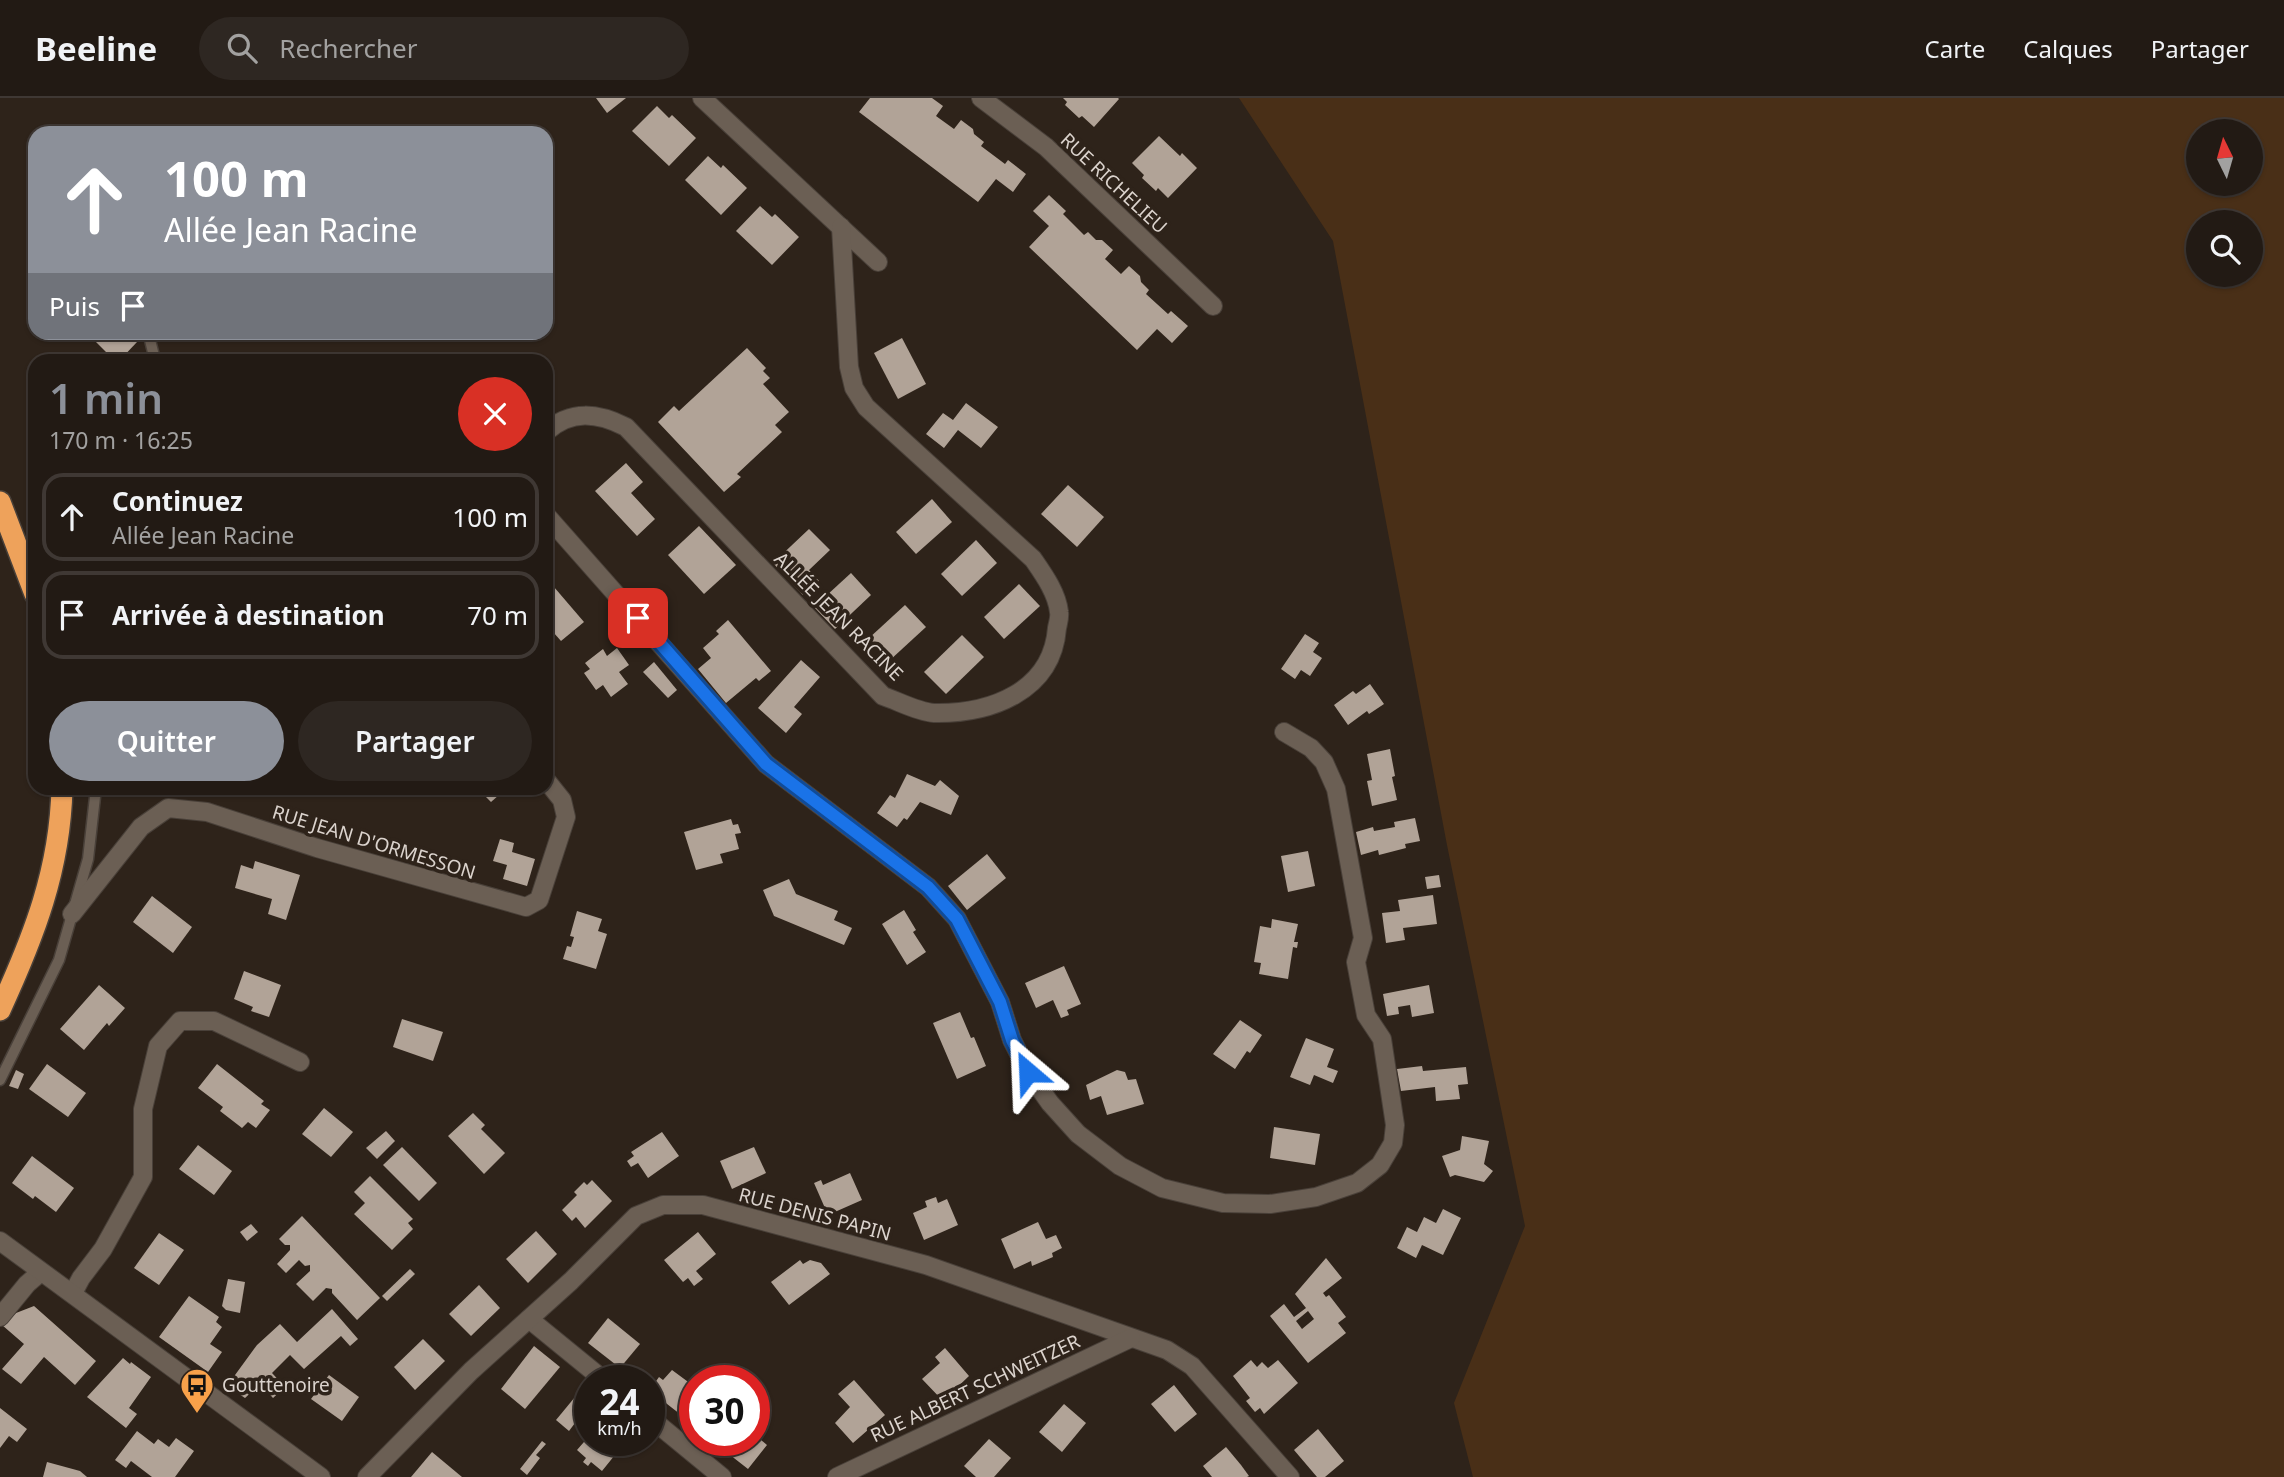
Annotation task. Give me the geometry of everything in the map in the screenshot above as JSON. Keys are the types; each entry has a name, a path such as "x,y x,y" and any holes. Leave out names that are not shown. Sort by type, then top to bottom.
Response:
{"highway":[{"path":"0,502 28,576"},
{"path":"0,1010 28,950 49,888 62,816 62,795"}],"street":[{"path":"702,98 878,262"},
{"name":"RUE RICHELIEU","path":"981,98 1046,147 1213,306"},
{"name":"ALLÉE JEAN RACINE","path":"553,426 571,418 588,415 607,417 626,427 883,696 931,713 964,711 1007,699 1030,685 1048,664 1056,643 1059,612 1050,585 1033,559 866,407 854,388 849,367 841,228"},
{"path":"553,522 766,764 928,887 957,919 1000,1002 1012,1040 1028,1072 1078,1134 1119,1166 1162,1188 1223,1203 1270,1204 1316,1197 1357,1183 1380,1165 1394,1143 1395,1125 1382,1039 1366,1015 1356,962 1363,938 1335,789 1324,762 1311,748 1284,732"},
{"name":"RUE JEAN D'ORMESSON","path":"72,914 141,827 168,808 207,812 317,848 526,907 539,900 566,817 562,800 553,789"},
{"path":"73,1293 103,1249 143,1177 143,1109 158,1046 180,1021 214,1021 300,1062"},
{"name":"RUE DENIS PAPIN","path":"367,1477 471,1371 636,1216 663,1205 703,1205 926,1265 1167,1350 1192,1366 1290,1477"},
{"path":"0,1241 321,1477"},
{"path":"0,1317 27,1284 41,1272"},
{"path":"529,1318 586,1365"},
{"name":"RUE ALBERT SCHWEITZER","path":"837,1477 1131,1338"},
{"path":"665,1430 722,1477"}],"lane":[{"path":"0,1080 59,960 88,859 95,795"}],"shaded area":[{"path":"1239,98 2284,98 2284,1477 1473,1477 1454,1403 1525,1226 1447,845 1333,241"}],"building":[{"path":"596,98 626,98 607,113"},
{"path":"870,98 932,98 943,106 936,116 954,129 961,120 984,142 981,146 1005,164 1008,160 1026,174 1013,192 996,179 978,202 859,112"},
{"path":"1063,98 1119,99 1094,127 1065,105 1067,102"},
{"path":"657,106 669,118 672,115 696,138 669,166 632,131"},
{"path":"1159,136 1197,168 1168,198 1142,178 1144,175 1132,163"},
{"path":"708,156 721,168 723,165 747,188 721,215 685,180"},
{"path":"1049,195 1066,211 1063,214 1084,235 1088,232 1113,250 1105,259 1121,274 1129,266 1149,290 1146,294 1168,314 1171,311 1188,326 1172,343 1157,329 1137,350 1029,247 1049,226 1033,211"},
{"path":"760,206 772,217 775,214 799,237 772,265 736,231"},
{"path":"902,338 926,384 898,399 874,353"},
{"path":"94,340 137,342 126,354 108,354"},
{"path":"747,348 766,368 763,371 770,378 763,384 789,412 775,425 782,432 737,474 741,477 724,492 658,422 674,406 679,411"},
{"path":"966,403 998,427 981,448 958,430 944,448 926,434 943,413 953,420"},
{"path":"626,463 643,482 631,493 655,519 637,536 595,491"},
{"path":"1068,485 1104,517 1077,547 1041,514"},
{"path":"932,499 952,522 916,554 896,532"},
{"path":"699,526 736,565 704,594 668,555"},
{"path":"809,529 830,550 809,570 819,581 803,595 773,563"},
{"path":"976,540 997,563 962,596 941,574"},
{"path":"851,573 871,595 835,629 814,607"},
{"path":"1019,584 1040,606 1004,639 984,617"},
{"path":"553,586 584,622 561,641 553,632"},
{"path":"905,605 926,627 889,661 868,639"},
{"path":"728,620 771,671 759,681 756,678 726,703 698,669 711,658 703,648 719,634 716,631"},
{"path":"1305,634 1319,643 1313,652 1322,658 1310,676 1301,670 1295,679 1281,669"},
{"path":"962,635 984,657 946,694 924,672"},
{"path":"617,648 629,665 619,672 628,684 611,697 603,685 596,690 584,673 590,669 585,663 603,649 607,656"},
{"path":"801,660 820,677 794,707 802,714 786,733 758,708"},
{"path":"654,662 677,690 668,698 643,672"},
{"path":"1370,684 1384,704 1369,714 1367,711 1348,725 1334,705 1353,691 1356,694"},
{"path":"1390,749 1397,800 1372,806 1367,781 1372,780 1367,754"},
{"path":"907,774 935,786 940,780 959,796 951,815 920,802 907,820 904,818 897,827 877,813 890,795 895,798"},
{"path":"484,795 499,795 491,802"},
{"path":"1415,818 1420,841 1405,844 1406,848 1379,855 1378,850 1361,855 1356,832 1373,827 1374,831 1395,827 1394,822"},
{"path":"731,819 733,825 738,824 741,833 735,834 739,849 720,854 723,863 696,870 684,832"},
{"path":"500,839 514,843 512,852 535,859 527,886 503,879 507,865 493,861"},
{"path":"1308,851 1315,886 1288,892 1281,856"},
{"path":"987,854 1006,878 967,910 948,886"},
{"path":"255,861 300,875 286,920 268,914 272,899 235,888 241,865 253,869"},
{"path":"1439,875 1441,887 1427,889 1425,877"},
{"path":"789,879 796,894 838,911 834,920 852,928 844,945 774,916 763,890"},
{"path":"1433,895 1437,924 1403,928 1405,940 1386,943 1382,913 1400,911 1398,900"},
{"path":"152,896 192,927 173,953 133,922"},
{"path":"904,910 916,930 913,932 926,952 907,965 882,924"},
{"path":"577,911 602,919 598,931 607,934 596,969 563,959 567,946 571,947 574,937 570,936"},
{"path":"1272,919 1298,924 1294,942 1298,942 1297,948 1293,947 1288,979 1259,974 1261,963 1254,962 1260,926 1271,928"},
{"path":"1064,966 1081,1004 1067,1010 1069,1015 1061,1018 1053,1000 1036,1008 1025,983"},
{"path":"244,971 281,985 269,1017 251,1011 253,1007 234,999"},
{"path":"99,985 125,1008 109,1026 107,1023 84,1050 60,1029"},
{"path":"1429,985 1434,1013 1412,1017 1410,1005 1398,1007 1399,1014 1387,1016 1383,994"},
{"path":"960,1012 986,1066 957,1079 933,1023"},
{"path":"402,1019 443,1032 433,1061 393,1047"},
{"path":"1240,1020 1262,1035 1235,1069 1213,1054"},
{"path":"1306,1038 1334,1049 1327,1067 1338,1071 1333,1083 1314,1075 1310,1085 1290,1077"},
{"path":"47,1064 86,1093 68,1117 29,1089"},
{"path":"217,1064 264,1101 261,1104 270,1110 256,1128 248,1122 242,1128 220,1111 223,1107 198,1088"},
{"path":"1422,1066 1423,1071 1466,1067 1468,1084 1458,1085 1460,1099 1436,1101 1435,1087 1401,1091 1397,1069"},
{"path":"16,1070 24,1074 18,1089 9,1086"},
{"path":"1117,1070 1125,1072 1128,1080 1136,1079 1144,1104 1107,1115 1101,1096 1090,1100 1086,1085"},
{"path":"324,1108 353,1132 331,1157 302,1134"},
{"path":"473,1113 485,1125 481,1129 505,1153 484,1174 448,1136"},
{"path":"1274,1127 1320,1134 1315,1165 1270,1158"},
{"path":"386,1131 395,1141 377,1159 366,1148"},
{"path":"662,1132 679,1156 648,1178 638,1163 631,1167 627,1161 634,1156 631,1152"},
{"path":"1462,1136 1489,1141 1484,1164 1493,1171 1484,1182 1455,1175 1450,1177 1442,1156 1460,1150"},
{"path":"198,1145 232,1171 214,1195 179,1169"},
{"path":"402,1147 437,1183 419,1201 383,1165"},
{"path":"754,1147 766,1173 732,1189 720,1161"},
{"path":"32,1156 74,1188 56,1212 12,1183"},
{"path":"850,1173 862,1200 828,1215 814,1183 821,1180 823,1185"},
{"path":"370,1176 413,1219 408,1223 413,1229 392,1250 354,1214 365,1203 354,1192"},
{"path":"592,1180 612,1201 585,1228 576,1217 572,1221 562,1210 577,1195 574,1192 584,1182 587,1185"},
{"path":"936,1197 938,1203 947,1199 958,1225 924,1240 913,1213 927,1207 925,1201"},
{"path":"1443,1209 1461,1218 1443,1255 1422,1245 1416,1258 1397,1248 1407,1227 1417,1232 1424,1217 1436,1223"},
{"path":"302,1216 380,1298 357,1320 332,1293 332,1289 326,1288 313,1301 296,1284 310,1271 310,1265 305,1266 299,1260 286,1273 277,1264 290,1250 290,1245 285,1245 279,1239"},
{"path":"1038,1222 1046,1239 1056,1235 1062,1248 1052,1253 1053,1257 1032,1266 1031,1261 1014,1269 1001,1239"},
{"path":"251,1224 258,1232 247,1241 240,1232"},
{"path":"536,1231 557,1254 528,1283 506,1259"},
{"path":"698,1232 716,1254 696,1271 703,1279 694,1286 688,1278 683,1282 664,1260"},
{"path":"159,1233 184,1250 159,1285 134,1268"},
{"path":"1326,1258 1342,1278 1323,1293 1326,1297 1329,1295 1346,1317 1338,1323 1346,1333 1308,1363 1270,1316 1284,1304 1294,1317 1306,1308 1295,1294","holes":["1308,1311 1314,1319 1302,1329 1296,1321"]},
{"path":"800,1260 803,1264 810,1260 821,1263 830,1274 789,1305 771,1282"},
{"path":"410,1269 415,1274 387,1301 382,1296"},
{"path":"228,1279 245,1282 240,1313 226,1310 222,1306"},
{"path":"479,1285 500,1308 471,1336 449,1314"},
{"path":"189,1296 219,1317 216,1322 222,1327 210,1344 222,1352 208,1372 159,1337"},
{"path":"34,1306 96,1361 75,1385 44,1357 21,1384 2,1369 24,1344 2,1325 16,1313"},
{"path":"332,1309 358,1339 350,1346 341,1336 304,1369 290,1355 272,1373 285,1387 273,1398 260,1384 245,1398 227,1386 257,1345 280,1324 297,1342"},
{"path":"608,1318 640,1344 622,1365 616,1365 588,1343"},
{"path":"423,1339 445,1361 415,1390 394,1367"},
{"path":"534,1346 560,1367 525,1409 501,1389"},
{"path":"945,1348 969,1376 943,1401 922,1379 940,1363 935,1357"},
{"path":"123,1358 151,1377 129,1408 137,1414 126,1428 87,1397"},
{"path":"1251,1360 1257,1367 1262,1362 1268,1368 1278,1360 1298,1383 1264,1414 1260,1408 1255,1412 1246,1401 1250,1398 1233,1376"},
{"path":"672,1370 679,1375 679,1413 665,1402 665,1378"},
{"path":"329,1375 359,1397 342,1421 311,1399"},
{"path":"854,1380 885,1415 853,1443 835,1423 850,1407 838,1394"},
{"path":"1174,1385 1197,1414 1175,1432 1151,1404"},
{"path":"574,1398 574,1424 569,1431 556,1420"},
{"path":"1064,1404 1086,1423 1062,1452 1039,1432"},
{"path":"0,1408 27,1429 17,1442 9,1436 0,1448"},
{"path":"1318,1429 1344,1461 1325,1477 1317,1477 1294,1450"},
{"path":"137,1431 154,1444 158,1439 169,1447 176,1438 194,1451 175,1477 152,1477 131,1461 126,1468 115,1460"},
{"path":"989,1439 1011,1458 994,1477 976,1477 964,1466"},
{"path":"542,1441 546,1444 536,1455 540,1458 527,1475 520,1469"},
{"path":"1226,1447 1249,1476 1212,1477 1203,1466"},
{"path":"432,1452 462,1477 411,1477"},
{"path":"584,1456 614,1456 602,1471 591,1462 588,1466 583,1462 586,1458"},
{"path":"731,1456 758,1456 748,1469"},
{"path":"47,1462 80,1471 87,1477 43,1477"}],"place":[{"name":"Gouttenoire","path":"197,1415"}],"route":[{"path":"638,618 766,764 928,887 957,919 1000,1002 1012,1040 1028,1072"}]}
